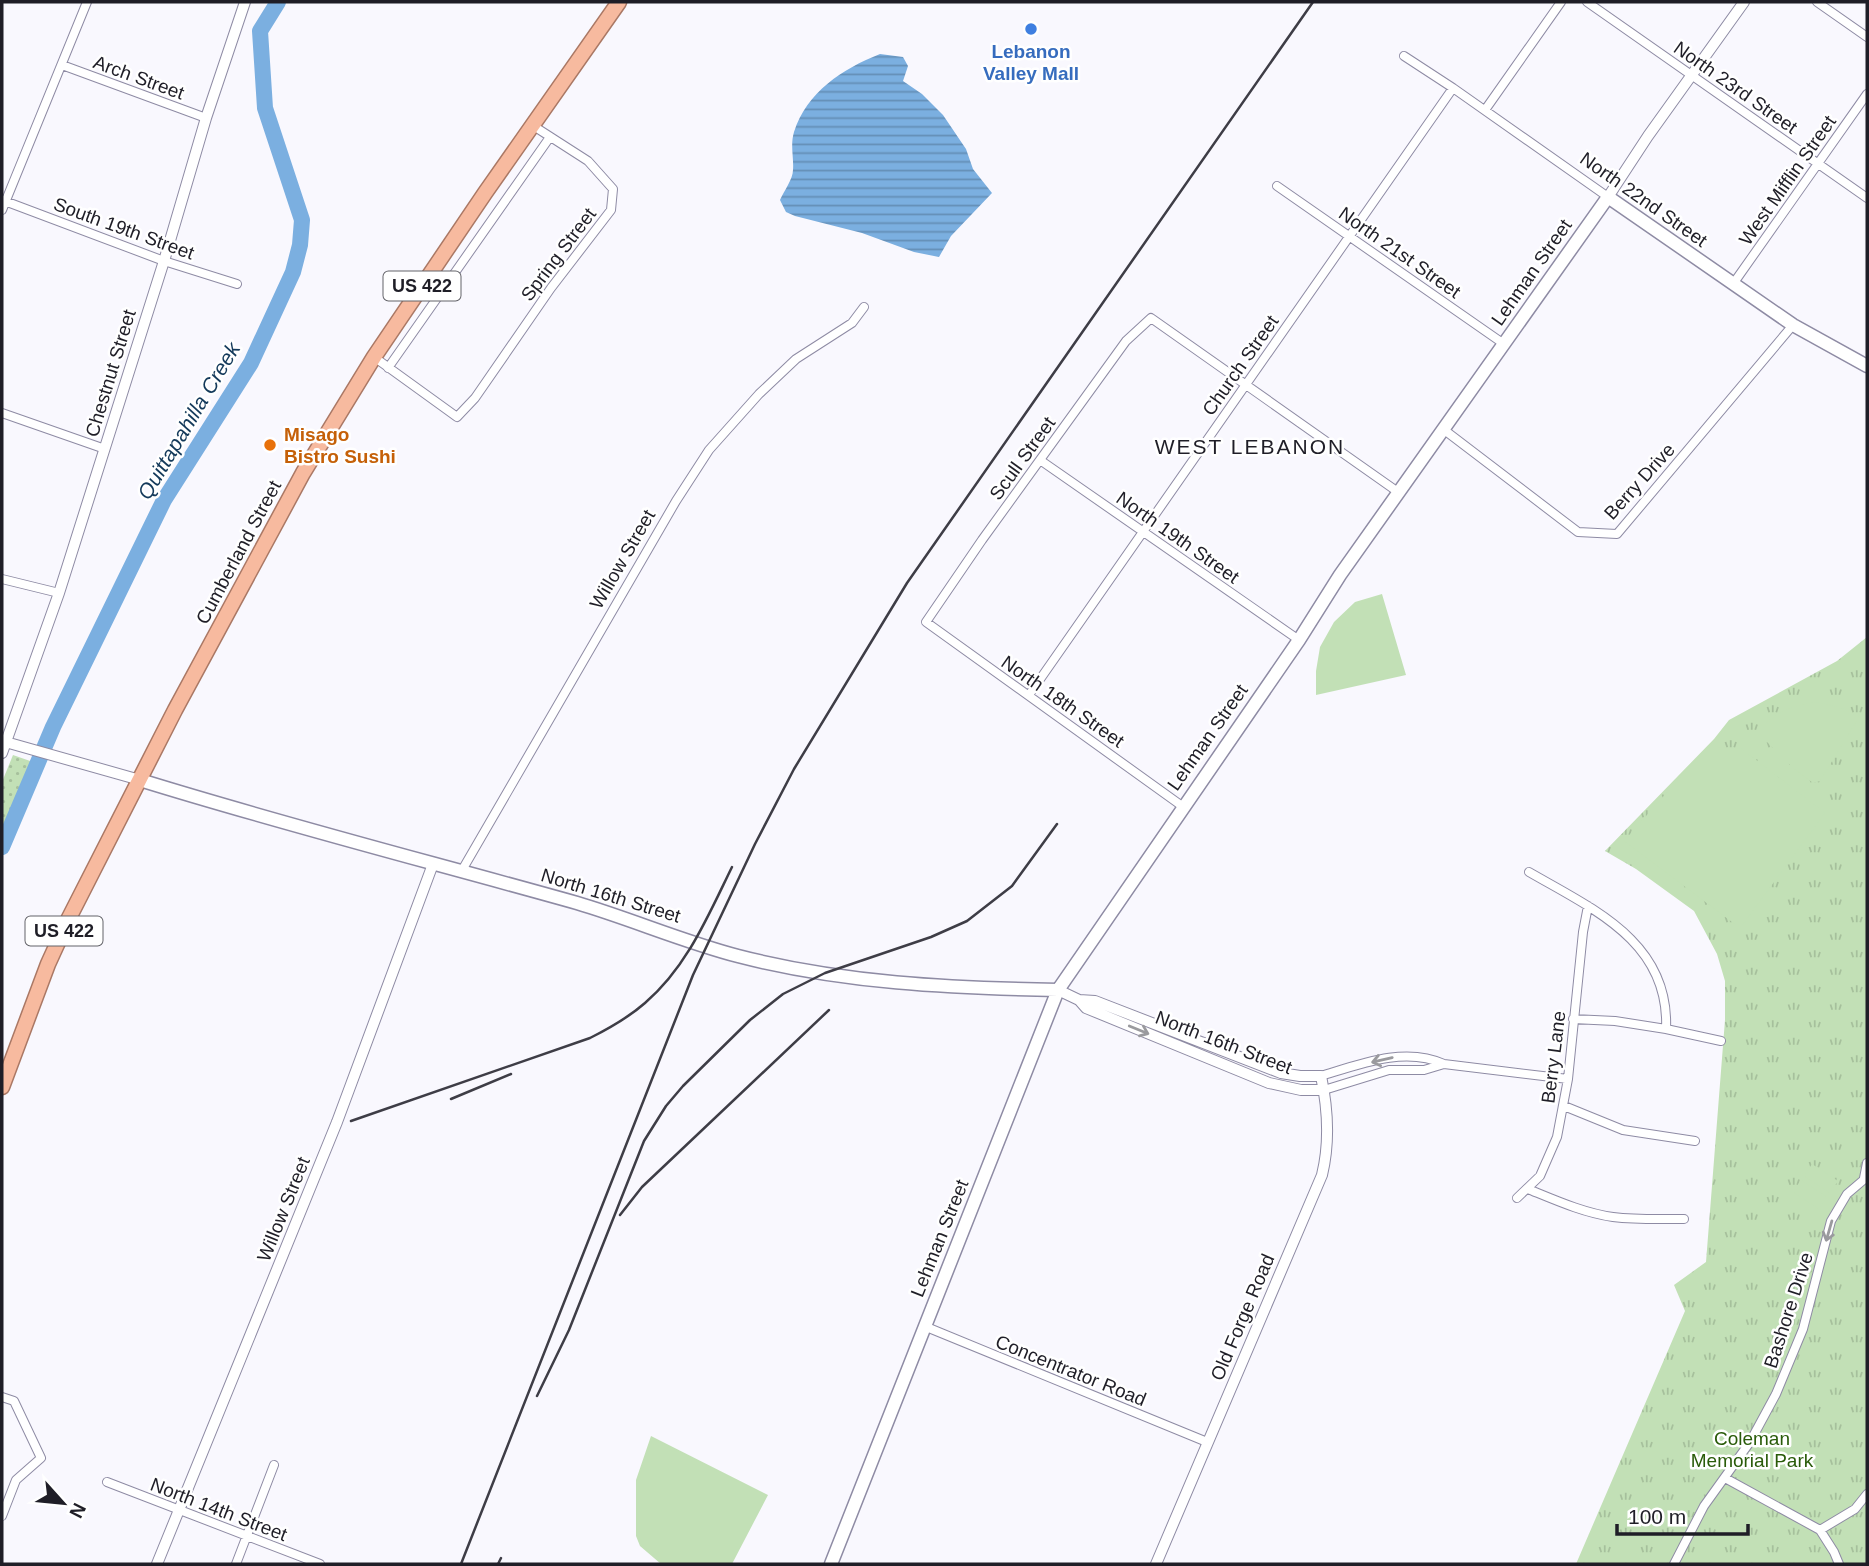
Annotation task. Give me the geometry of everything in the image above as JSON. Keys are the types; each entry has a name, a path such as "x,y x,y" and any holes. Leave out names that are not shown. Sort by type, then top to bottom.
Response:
{"highway":[{"name":"Cumberland Street","path":"2,1087 54,953 140,780 303,472 374,357 619,2"}],"main road":[{"name":"North 22nd Street","path":"1608,197 1793,325 1867,366"},
{"name":"Lehman Street","path":"831,1564 1058,990 1398,492 1608,197"},
{"name":"North 16th Street","path":"140,780 579,904 735,955 793,968 920,985 1058,990"}],"street":[{"path":"2,211 3,200 87,2"},
{"name":"Chestnut Street","path":"2,754 4,741 59,593 164,261 206,118 245,2"},
{"path":"1485,110 1561,2"},
{"name":"North 23rd Street","path":"1587,2 1867,198"},
{"name":"Lehman Street","path":"1608,197 1744,2"},
{"path":"1817,2 1867,37"},
{"name":"North 22nd Street","path":"1404,56 1608,197"},
{"name":"Arch Street","path":"62,65 206,118"},
{"name":"Church Street","path":"1028,695 1453,88"},
{"name":"West Mifflin Street","path":"1733,284 1867,94"},
{"name":"Spring Street","path":"388,368 457,417 475,398 551,288 611,210 614,190 588,161 532,125"},
{"path":"374,357 388,368 550,137"},
{"name":"North 21st Street","path":"1277,186 1504,344"},
{"name":"South 19th Street","path":"3,200 164,261 237,284"},
{"name":"Willow Street","path":"461,872 676,501 709,450 759,394 796,359 852,323 864,307"},
{"name":"Scull Street","path":"926,622 1126,341 1151,318 1247,384"},
{"name":"Berry Drive","path":"1443,429 1578,532 1617,534 1793,325"},
{"path":"1247,384 1398,492"},
{"path":"2,413 104,449"},
{"name":"North 19th Street","path":"1040,460 1299,640"},
{"path":"2,579 59,593"},
{"name":"North 18th Street","path":"926,622 1182,806"},
{"path":"4,741 140,780"},
{"name":"Willow Street","path":"157,1564 337,1122 433,864"},
{"path":"1529,872 1588,906 1625,932 1645,956 1664,997 1666,1029"},
{"name":"Berry Lane","path":"1517,1198 1540,1176 1557,1137 1564,1107 1588,906"},
{"name":"North 16th Street","path":"1058,990 1079,1000 1096,1001 1281,1073 1321,1076 1400,1056 1427,1056 1444,1064 1567,1079"},
{"name":"North 16th Street","path":"1079,1000 1086,1009 1269,1083 1300,1090 1324,1090 1390,1070 1424,1070 1444,1064"},
{"path":"1573,1018 1615,1021 1721,1041"},
{"name":"Old Forge Road","path":"1156,1564 1322,1175 1327,1153 1321,1076"},
{"path":"1564,1107 1623,1130 1695,1141"},
{"path":"1866,1177 1867,1163"},
{"name":"Bashore Drive","path":"1674,1564 1704,1506 1750,1442 1776,1394 1803,1329 1831,1221 1847,1194 1866,1177"},
{"path":"1528,1189 1562,1203 1609,1216 1646,1220 1685,1219"},
{"name":"Concentrator Road","path":"924,1326 1207,1442"},
{"path":"2,1397 14,1401 41,1458 16,1480 2,1516"},
{"path":"236,1564 274,1465"},
{"path":"1725,1478 1820,1531 1839,1564"},
{"name":"North 14th Street","path":"107,1482 320,1564"},
{"path":"1820,1531 1855,1509 1867,1494"}],"green space":[{"path":"1382,594 1406,675 1316,695 1320,647 1334,622 1355,602"},
{"name":"Coleman Memorial Park","path":"1867,637 1867,1564 1576,1564 1685,1311 1674,1285 1706,1262 1725,1020 1725,981 1717,954 1694,911 1636,869 1605,851 1714,739 1729,720 1837,661"},
{"path":"1818,702 1845,709 1859,717 1820,781 1813,783 1793,768 1757,732 1770,719 1784,711"},
{"path":"1718,747 1742,749 1825,813 1743,924 1736,925 1624,841 1698,757"},
{"path":"13,755 33,762 2,832 2,782"},
{"path":"1812,1164 1838,1181 1830,1193 1804,1176"},
{"path":"1801,1180 1827,1197 1819,1209 1793,1192"},
{"path":"651,1436 768,1495 732,1564 661,1564 640,1546 636,1536 636,1480"}],"water":[{"path":"880,54 903,57 908,66 903,81 922,94 943,115 966,149 973,169 992,193 951,236 939,257 795,216 786,212 780,200 793,174 794,132 808,105 840,75"}],"waterway":[{"name":"Quittapahilla Creek","path":"2,847 53,727 164,500 251,363 293,272 300,245 302,220 265,108 260,31 278,2"}],"railway":[{"path":"461,1564 693,975 794,769 907,583 1313,2"},
{"path":"537,1396 569,1330 644,1141 666,1106 683,1086 750,1020 783,994 825,973 931,937 967,921 1012,886 1057,824"},
{"path":"351,1121 590,1038 626,1018 660,989 685,957 732,867"},
{"path":"620,1215 642,1187 829,1010"},
{"path":"451,1099 511,1074"},
{"path":"498,1564 501,1558"}],"place":[{"name":"Lebanon Valley Mall","path":"1031,29"},
{"name":"Misago Bistro Sushi","path":"270,445"}],"district":[{"name":"WEST LEBANON","path":"1250,447"}]}
